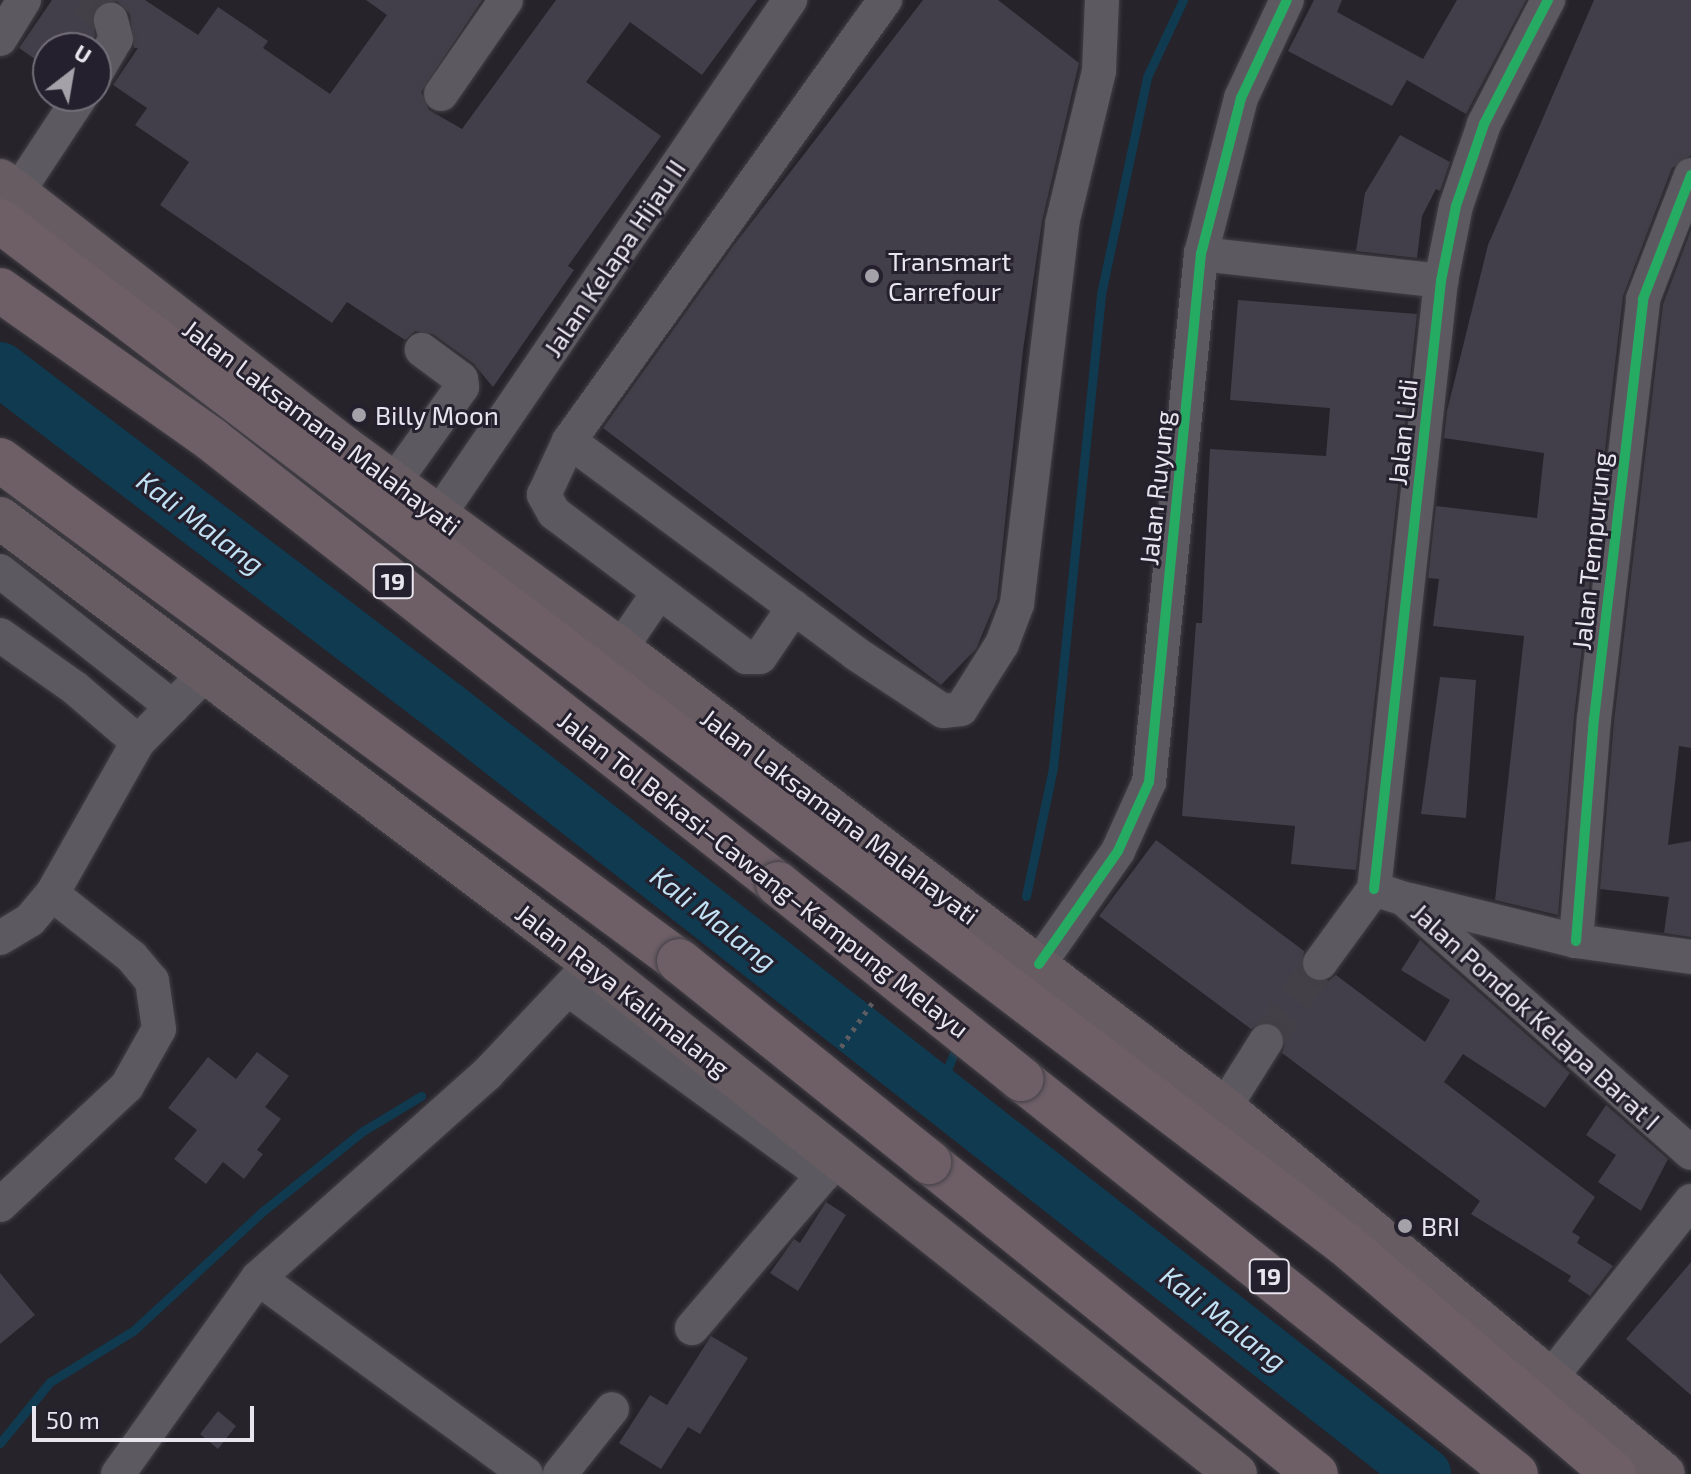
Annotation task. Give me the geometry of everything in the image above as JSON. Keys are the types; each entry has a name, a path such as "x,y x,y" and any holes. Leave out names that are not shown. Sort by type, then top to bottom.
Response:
{"highway":[{"path":"6,198 476,581 1345,1244 1614,1474"},
{"name":"Jalan Tol Bekasi–Cawang–Kampung Melayu","path":"0,290 224,448 1516,1474"},
{"path":"0,460 679,961 1316,1474"}],"main road":[{"name":"Jalan Laksamana Malahayati","path":"6,198 620,649 1032,960 1224,1108 1664,1474"},
{"name":"Jalan Raya Kalimalang","path":"0,518 207,672 580,976 1236,1474"}],"street":[{"path":"0,39 24,0"},
{"path":"441,94 506,0"},
{"name":"Jalan Kelapa Hijau II","path":"438,516 790,0"},
{"path":"794,607 754,659 659,592 546,505 547,483 569,441 885,0"},
{"path":"569,441 868,661 953,713 961,709 1002,644 1017,604 1062,224 1099,71 1102,0"},
{"name":"Jalan Ruyung","path":"1032,960 1118,851 1149,782 1201,254 1241,98 1287,0"},
{"name":"Jalan Lidi","path":"1389,894 1441,281 1456,206 1484,124 1548,0"},
{"path":"111,20 116,39 112,46"},
{"path":"6,198 69,112"},
{"name":"Jalan Tempurung","path":"1576,941 1594,719 1643,299 1691,175"},
{"path":"1201,254 1441,281"},
{"path":"394,482 462,387 461,379 422,350"},
{"path":"0,571 173,707"},
{"path":"620,649 659,592"},
{"path":"0,635 75,688 138,742"},
{"path":"0,938 30,920 52,894 138,742 207,672"},
{"path":"0,1205 127,1086 159,1029 152,981 132,957 52,894"},
{"path":"1320,963 1389,894 1576,941 1691,957"},
{"name":"Jalan Pondok Kelapa Barat I","path":"1389,894 1691,1153"},
{"path":"118,1474 258,1278 487,1074 580,976"},
{"path":"1224,1108 1266,1041"},
{"path":"692,1328 831,1166"},
{"path":"1551,1377 1691,1201"},
{"path":"258,1278 526,1474"},
{"path":"560,1474 612,1409"}],"path":[{"path":"840,1050 880,990"}],"building":[{"path":"52,0 145,0 198,35 218,7 268,41 263,48 330,94 387,15 366,0 482,0 421,92 429,110 462,129 556,0 757,0 702,75 630,22 586,82 661,136 568,266 574,270 493,387 473,363 433,334 415,331 405,340 347,302 332,323 160,205 189,162 135,125 147,108 113,85 138,48 134,48 130,14 117,1 98,5 92,16 94,32 32,32 32,57 19,48"},
{"name":"Transmart Carrefour","path":"923,0 998,0 1079,63 1042,221 1023,350 997,599 976,649 941,685 603,428 734,245"},
{"path":"1314,0 1342,0 1337,12 1423,59 1457,0 1526,0 1466,114 1407,80 1392,106 1288,51"},
{"path":"1594,0 1691,0 1691,155 1672,168 1623,296 1574,717 1558,915 1495,900 1524,636 1433,626 1439,579 1428,578 1436,506 1537,518 1544,453 1444,438 1447,411 1488,245"},
{"path":"1400,135 1450,162 1440,191 1436,189 1422,216 1417,258 1356,251 1365,193"},
{"path":"1691,230 1691,748 1679,746 1668,845 1691,841 1691,937 1664,933 1669,897 1600,889 1614,721 1663,304"},
{"path":"1238,300 1417,314 1356,870 1291,864 1295,826 1182,816 1196,623 1202,623 1210,449 1326,456 1330,408 1230,400"},
{"path":"1440,677 1476,680 1466,818 1421,814"},
{"path":"1156,840 1304,951 1302,970 1309,980 1327,982 1336,975 1425,1042 1450,1000 1401,970 1420,940 1570,1073 1545,1108 1463,1054 1444,1082 1595,1197 1572,1232 1580,1237 1577,1243 1613,1266 1590,1296 1568,1281 1571,1276 1471,1214 1480,1201 1282,1053 1286,1041 1277,1025 1266,1021 1251,1029 1099,916"},
{"path":"257,1052 289,1076 265,1107 281,1119 257,1150 263,1154 244,1179 223,1162 206,1184 174,1159 197,1130 168,1108 208,1057 236,1079"},
{"path":"1606,1105 1668,1159 1641,1211 1598,1182 1616,1155 1586,1135"},
{"path":"826,1202 846,1215 798,1291 770,1273 794,1239 800,1243"},
{"path":"1691,1262 1691,1395 1626,1339"},
{"path":"0,1273 35,1315 0,1344"},
{"path":"711,1336 748,1358 700,1434 688,1427 661,1469 619,1443 650,1395 667,1405"},
{"path":"218,1411 236,1426 218,1449 200,1434"}],"waterway":[{"path":"1026,896 1053,768 1101,294 1147,77 1183,0"},
{"name":"Kali Malang","path":"0,369 445,707 1424,1474"},
{"path":"938,1093 957,1045"},
{"path":"0,1443 50,1382 133,1331 263,1211 363,1131 421,1096"}],"tunnel":[{"path":"82,0 111,20"},
{"path":"1266,1041 1320,963"}],"cycle path":[{"path":"1039,964 1118,851 1149,782 1201,254 1241,98 1287,0"},
{"path":"1374,889 1441,281 1456,206 1484,124 1548,0"},
{"path":"1576,941 1594,719 1643,299 1691,175"}],"place":[{"name":"Transmart Carrefour","path":"872,276"},
{"name":"Billy Moon","path":"359,415"},
{"name":"BRI","path":"1405,1226"}]}
